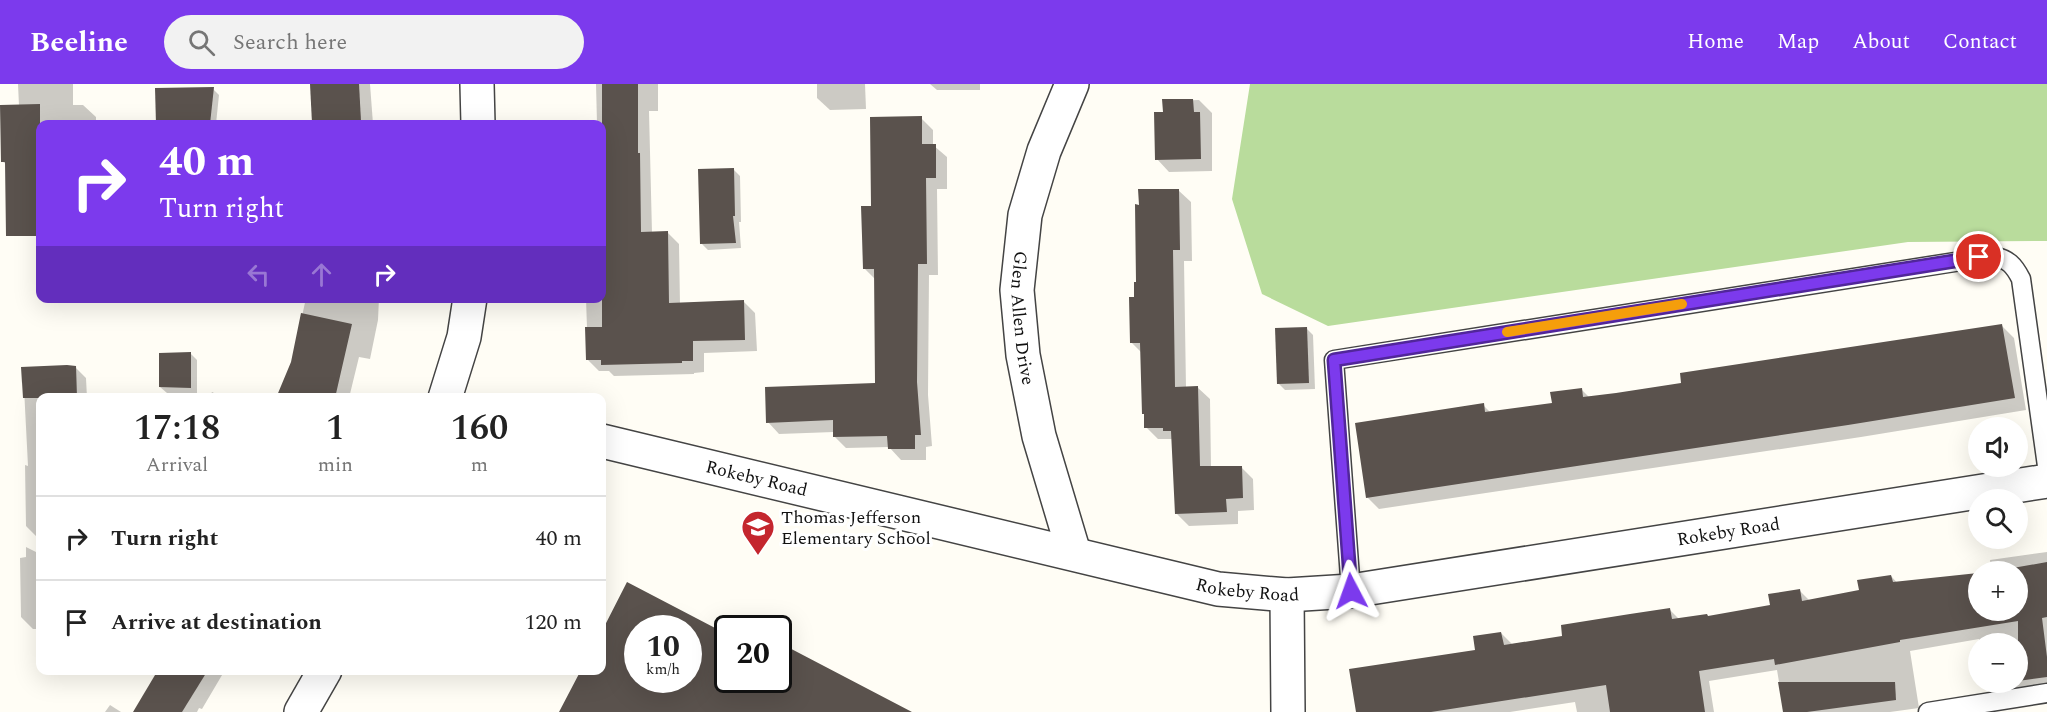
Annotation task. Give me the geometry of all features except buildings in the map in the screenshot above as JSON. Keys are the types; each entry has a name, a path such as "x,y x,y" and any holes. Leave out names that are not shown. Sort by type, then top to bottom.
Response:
{"street":[{"path":"477,84 478,120"},
{"name":"Glen Allen Drive","path":"1072,84 1044,151 1025,215 1017,290 1023,355 1039,436 1074,553"},
{"path":"447,393 464,337 469,303"},
{"name":"Rokeby Road","path":"606,442 1218,589 1287,596 1351,591 2047,481"},
{"path":"1287,596 1288,712"},
{"path":"301,712 322,675"}],"lane":[{"path":"1351,591 1334,360 1993,256 2006,258 2021,279 2047,466"},
{"path":"1928,712 2047,693"}],"green space":[{"path":"1250,84 2047,84 2047,241 1908,242 1328,326 1262,294 1232,199"}],"slow traffic":[{"path":"1507,332 1682,304"}],"place":[{"name":"Thomas Jefferson Elementary School","path":"758,556"}],"route":[{"path":"1351,591 1334,360 1979,257"}]}
